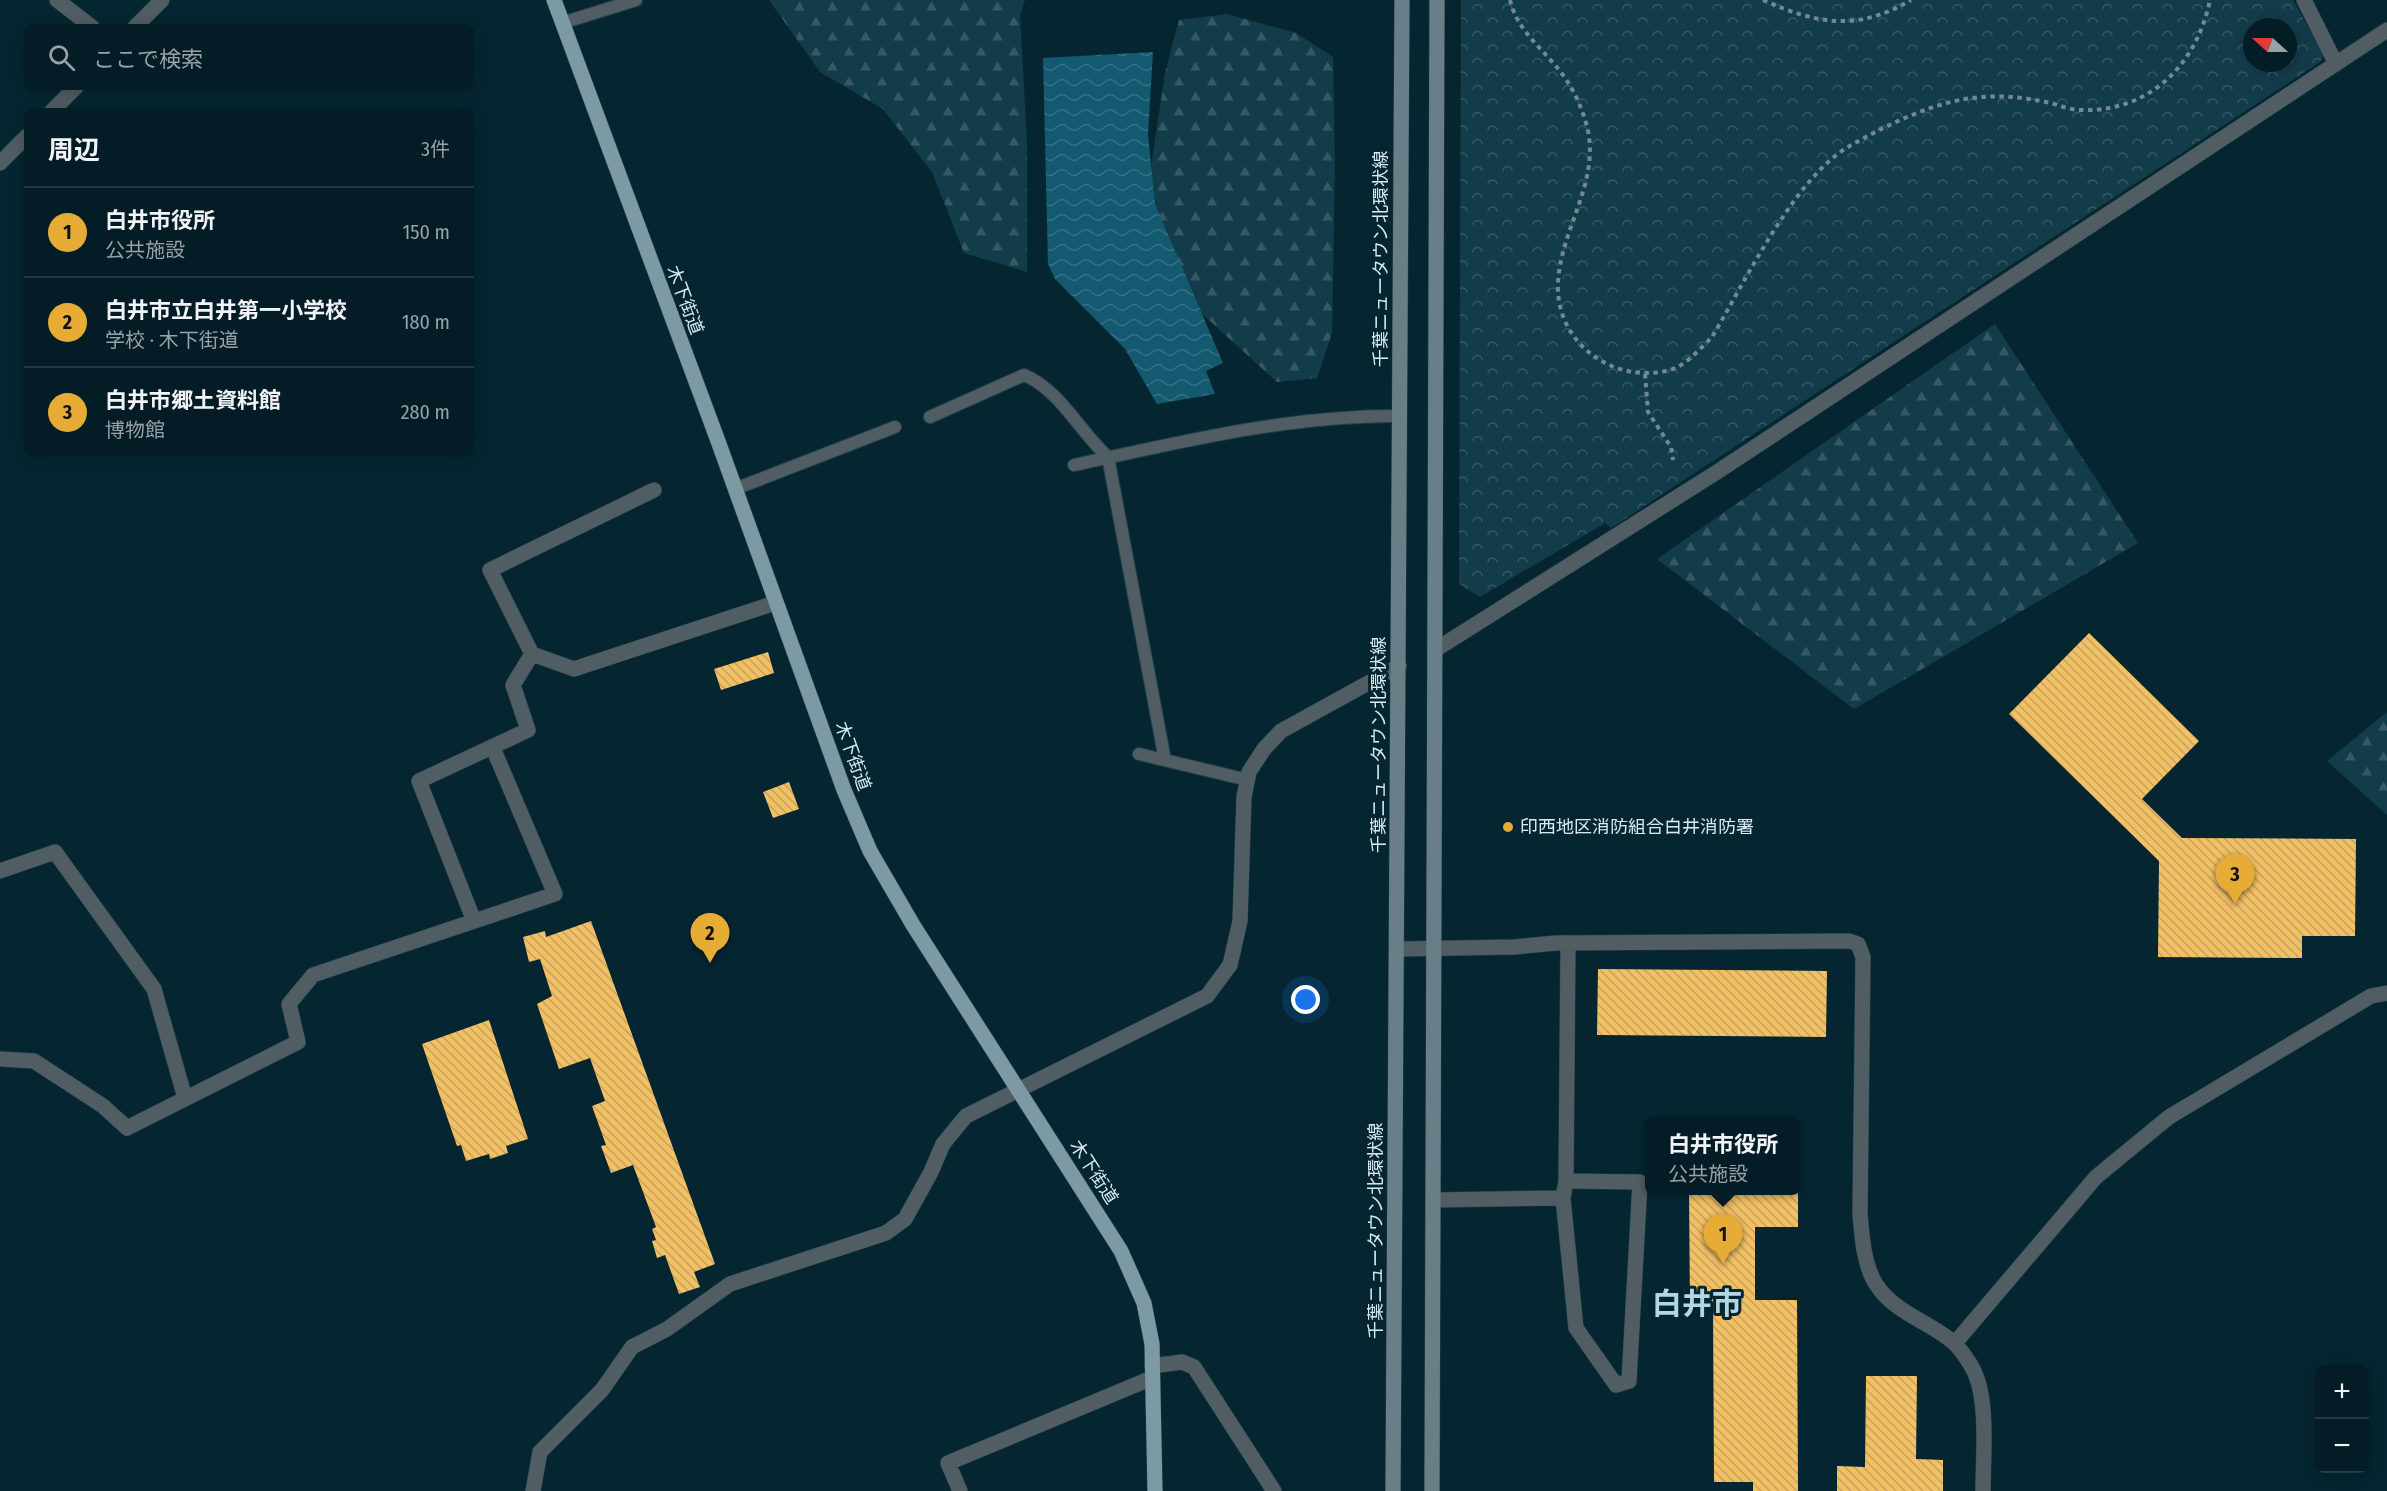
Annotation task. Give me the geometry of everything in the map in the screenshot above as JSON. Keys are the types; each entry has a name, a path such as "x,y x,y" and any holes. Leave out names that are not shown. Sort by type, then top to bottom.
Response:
{"main road":[{"name":"木下街道","path":"554,0 844,790 870,851 913,925 1121,1251 1144,1303 1152,1344 1155,1491"},
{"name":"千葉ニュータウン北環状線","path":"1393,1491 1402,0"},
{"path":"1432,1491 1437,0"}],"street":[{"path":"57,0 88,24"},
{"path":"138,24 162,0"},
{"path":"2304,0 2336,64"},
{"path":"1435,650 1716,472 2387,30"},
{"path":"55,108 73,90"},
{"path":"0,163 24,139"},
{"path":"654,490 490,570 532,654 573,669 776,603"},
{"path":"474,921 418,781 528,730 513,685 532,654"},
{"path":"533,1491 540,1452 602,1390 632,1347 667,1329 730,1284 886,1233 905,1219 931,1172 943,1144 966,1116 1207,996 1230,965 1240,921 1244,797 1249,772 1264,749 1281,731 1399,666"},
{"path":"0,1059 34,1061 103,1106 127,1128 298,1042 289,1004 313,975 555,894 493,748"},
{"path":"0,871 55,852 154,989 185,1098"},
{"path":"1398,949 1514,947 1568,943 1849,941 1858,944 1863,957 1860,1214 1863,1250 1872,1277 1883,1294 1907,1313 1954,1343 1977,1377 1983,1419 1983,1491"},
{"path":"1566,1181 1640,1182 1629,1381 1616,1385 1576,1329 1563,1198 1566,1181 1568,943"},
{"path":"1954,1343 2096,1177 2169,1117 2371,996 2387,993"},
{"path":"1433,1200 1563,1198"},
{"path":"960,1491 948,1463 1152,1372 1182,1362 1194,1367 1274,1491"}],"lane":[{"path":"562,23 636,0"},
{"path":"930,417 1024,375 1038,381 1047,389 1092,443 1108,458 1165,760"},
{"path":"1074,465 1256,429 1347,416 1400,416"},
{"path":"735,489 895,427"},
{"path":"1139,754 1248,780"}],"path":[{"path":"1510,0 1516,19 1534,44 1558,69 1576,96 1590,144 1586,182 1558,283 1560,312 1576,343 1585,352 1617,367 1645,374 1671,370 1699,351 1712,337 1795,199 1827,163 1848,147 1924,110 1963,99 2011,96 2082,110 2128,104 2150,94 2169,81 2190,54 2202,31 2210,0"},
{"path":"1763,0 1806,18 1840,21 1864,19 1911,0"},
{"path":"1645,374 1648,412 1671,447 1673,460"}],"green space":[{"path":"769,0 1025,0 1020,15 1027,143 1027,272 964,253 932,172 883,109 820,72"},
{"path":"1461,0 2293,0 2323,55 2320,62 1611,528 1605,523 1480,597 1459,584"},
{"path":"1227,14 1296,33 1333,57 1335,165 1332,333 1317,378 1277,382 1201,313 1142,227 1165,73 1179,20"},
{"path":"1995,324 2138,543 1854,709 1657,559"},
{"path":"2387,712 2387,815 2327,761"}],"water":[{"path":"1153,52 1148,135 1155,204 1223,363 1206,371 1215,394 1157,404 1125,349 1055,279 1048,264 1043,58"}],"building":[{"path":"2089,633 2199,741 2142,799 2182,838 2356,839 2355,936 2302,936 2302,958 2158,957 2159,861 2009,714"},
{"path":"768,652 774,673 721,690 714,669"},
{"path":"789,782 799,809 773,818 763,792"},
{"path":"591,921 715,1264 694,1272 700,1287 679,1294 665,1255 657,1258 652,1241 656,1240 652,1229 656,1227 633,1165 611,1173 601,1146 606,1145 592,1106 605,1101 590,1058 559,1069 537,1004 552,996 540,959 529,962 523,937 545,931 546,937"},
{"path":"1598,969 1827,971 1826,1037 1597,1035"},
{"path":"489,1020 528,1139 506,1146 508,1153 490,1159 489,1154 466,1161 461,1145 457,1146 422,1044"},
{"path":"1689,1195 1798,1195 1798,1227 1755,1227 1755,1300 1797,1300 1798,1491 1753,1491 1753,1482 1714,1482 1713,1307 1690,1307"},
{"path":"1866,1376 1917,1376 1916,1459 1943,1460 1943,1491 1837,1491 1837,1466 1865,1467"}],"place":[{"name":"印西地区消防組合白井消防署","path":"1508,827"},
{"name":"白井市郷土資料館","path":"2235,904"},
{"name":"白井市立白井第一小学校","path":"710,963"},
{"name":"白井市役所","path":"1723,1264"}],"district":[{"name":"白井市","path":"1697,1304"}]}
